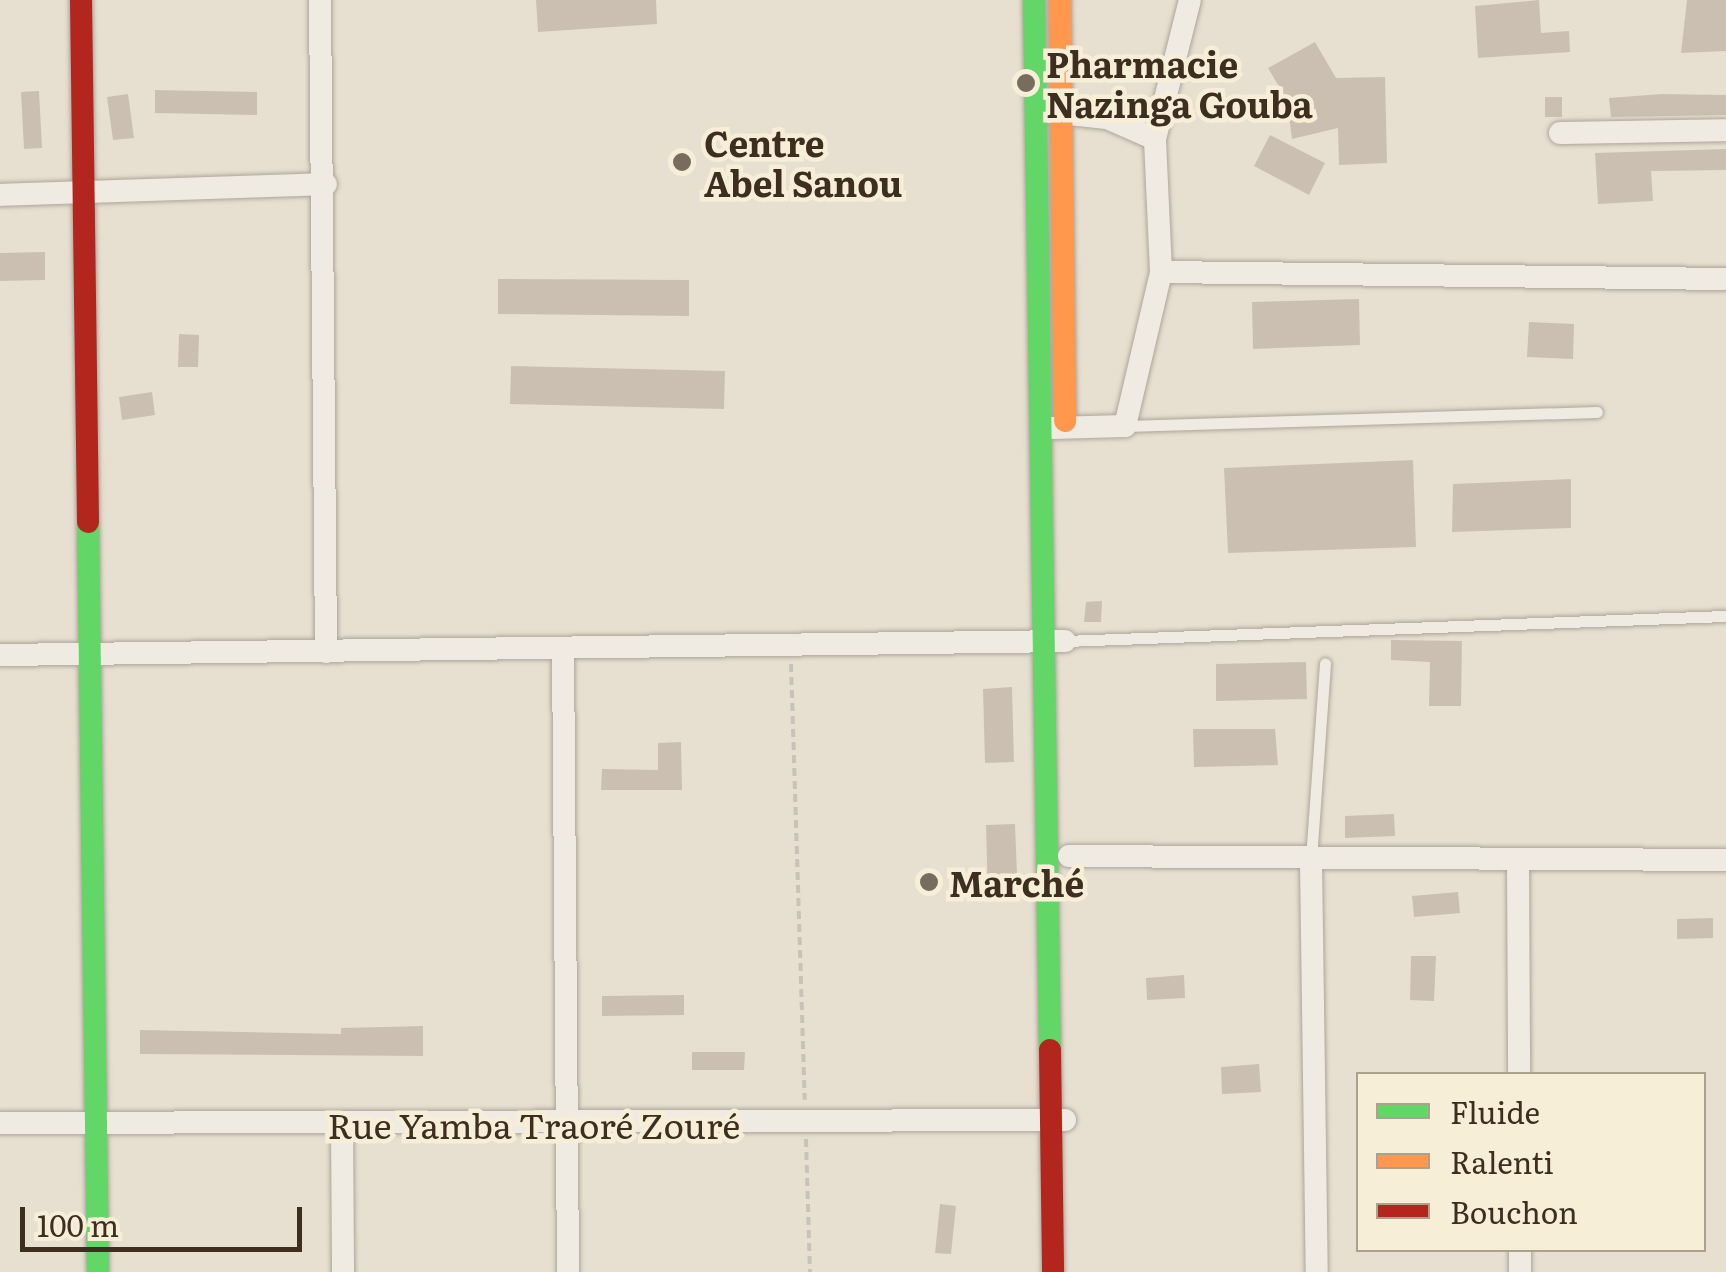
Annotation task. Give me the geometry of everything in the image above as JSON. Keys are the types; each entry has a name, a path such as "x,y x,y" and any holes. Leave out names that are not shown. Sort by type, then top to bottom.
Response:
{"main road":[{"path":"81,0 93,654 98,1272"},
{"path":"1034,0 1053,428"},
{"path":"1060,0 1064,112 1053,428 1054,641 1059,1120 1072,1272"},
{"path":"1052,1272 1069,856 1054,641"}],"street":[{"path":"320,0 326,184 326,652"},
{"path":"1053,428 1125,426 1161,272 1155,139 1190,0"},
{"path":"1036,111 1107,118 1155,139"},
{"path":"1560,133 1726,130"},
{"path":"0,196 326,184"},
{"path":"1161,272 1726,278"},
{"path":"0,656 1054,641"},
{"path":"563,648 563,1122 568,1272"},
{"path":"1069,856 1311,862 1726,860"},
{"path":"1311,862 1317,1272"},
{"path":"1518,862 1519,1072"},
{"name":"Rue Yamba Traoré Zouré","path":"0,1124 98,1121 806,1125 1059,1120"},
{"path":"342,1123 343,1272"}],"lane":[{"path":"1125,426 1597,412"},
{"path":"1054,641 1726,616"},
{"path":"1311,862 1325,664"}],"path":[{"path":"790,645 810,1272"}],"building":[{"path":"536,0 656,0 657,24 538,32"},
{"path":"1539,0 1541,33 1569,31 1570,52 1478,58 1475,6"},
{"path":"1687,0 1726,0 1726,51 1681,53"},
{"path":"1315,42 1336,78 1385,77 1387,163 1339,165 1338,128 1292,139 1287,100 1268,68"},
{"path":"155,90 257,92 257,115 155,113"},
{"path":"39,91 42,148 24,149 21,92"},
{"path":"128,94 134,138 113,140 107,97"},
{"path":"1726,95 1726,115 1611,117 1609,98"},
{"path":"1545,97 1562,97 1562,117 1545,117"},
{"path":"1270,135 1325,163 1309,195 1254,166"},
{"path":"1726,149 1726,170 1651,171 1653,201 1598,204 1595,153"},
{"path":"45,252 45,280 0,281 0,253"},
{"path":"498,279 689,280 689,316 498,314"},
{"path":"1359,299 1360,345 1253,349 1252,302"},
{"path":"1529,322 1574,324 1573,359 1527,357"},
{"path":"179,334 199,335 198,367 178,367"},
{"path":"511,366 725,371 724,409 510,404"},
{"path":"152,392 155,415 122,420 119,397"},
{"path":"1413,460 1416,547 1228,553 1224,468"},
{"path":"1571,479 1571,528 1452,532 1453,484"},
{"path":"1102,601 1101,622 1084,622 1086,602"},
{"path":"1391,640 1462,641 1461,706 1429,706 1430,662 1391,660"},
{"path":"1306,662 1307,699 1216,701 1216,664"},
{"path":"1012,687 1014,762 985,763 983,689"},
{"path":"1193,729 1275,729 1278,765 1194,767"},
{"path":"681,742 682,790 601,790 602,769 658,770 658,743"},
{"path":"1394,814 1395,836 1345,838 1345,816"},
{"path":"1015,824 1018,899 988,900 986,825"},
{"path":"1458,892 1460,913 1414,917 1412,896"},
{"path":"1713,918 1713,938 1677,939 1677,919"},
{"path":"1411,956 1436,956 1434,1001 1410,1000"},
{"path":"1184,975 1185,998 1147,1000 1146,978"},
{"path":"684,995 684,1015 602,1016 602,996"},
{"path":"423,1026 423,1056 140,1054 140,1030 341,1034 341,1028"},
{"path":"692,1052 745,1052 744,1070 692,1070"},
{"path":"1259,1064 1261,1092 1222,1094 1221,1067"},
{"path":"940,1204 956,1206 951,1254 935,1253"}],"traffic: fast":[{"path":"1034,0 1050,1050"},
{"path":"88,522 98,1272"}],"traffic: slow":[{"path":"1060,0 1065,421"}],"traffic: jam":[{"path":"81,0 88,522"},
{"path":"1050,1050 1053,1272"}],"place":[{"name":"Pharmacie Nazinga Gouba","path":"1026,83"},
{"name":"Centre Abel Sanou","path":"682,162"},
{"name":"Marché","path":"929,882"}]}
